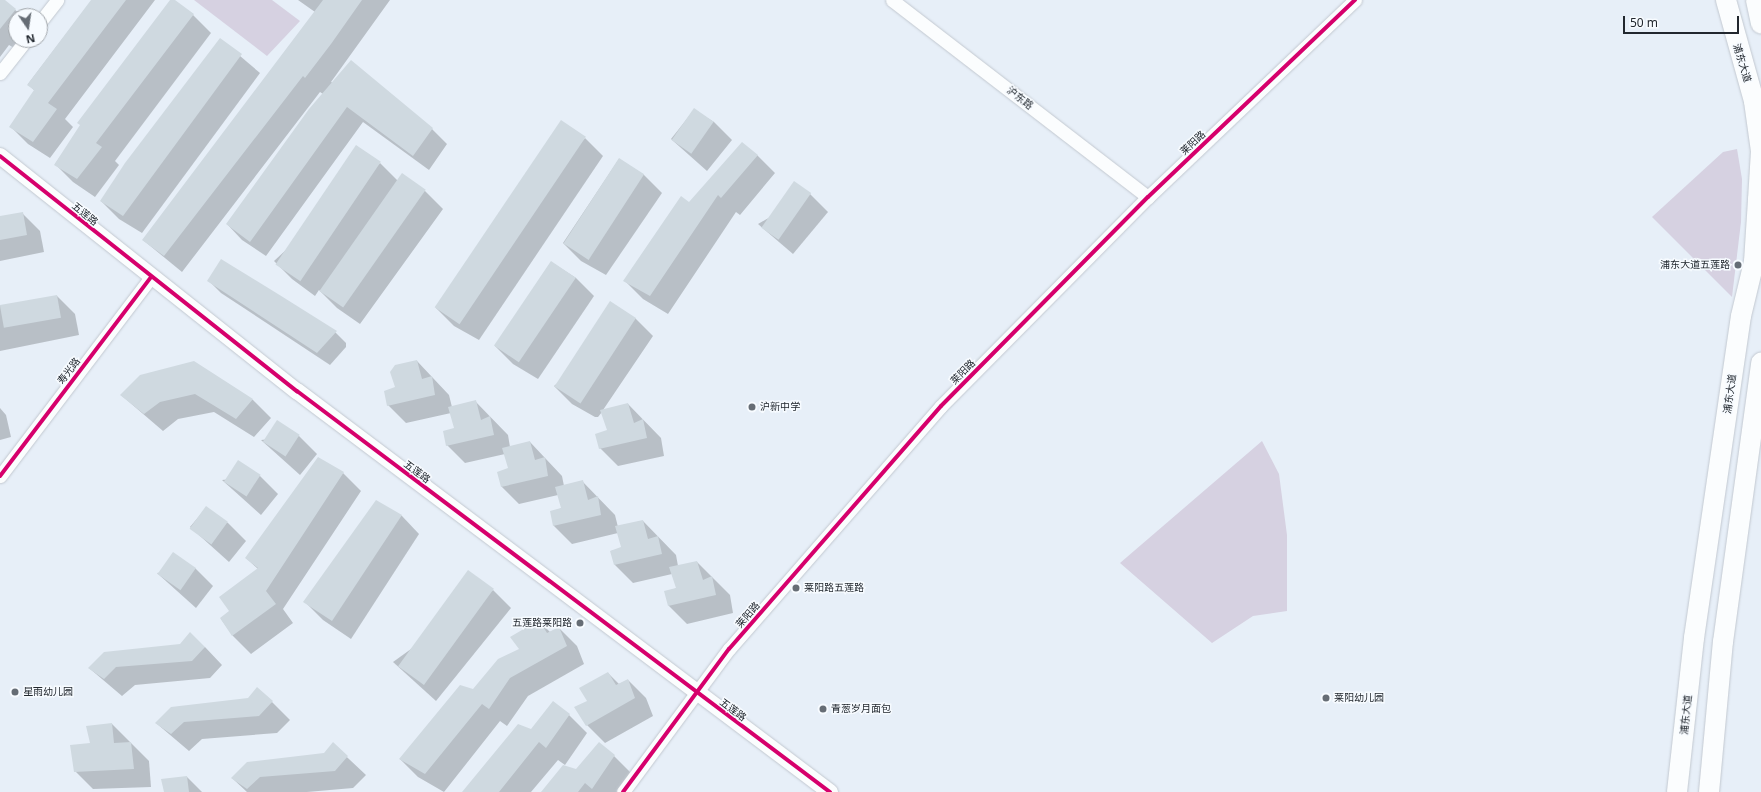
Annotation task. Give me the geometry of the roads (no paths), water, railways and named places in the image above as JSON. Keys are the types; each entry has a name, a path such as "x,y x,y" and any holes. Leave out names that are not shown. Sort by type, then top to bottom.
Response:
{"main road":[{"name":"浦东大道","path":"1678,792 1694,638 1741,316 1754,262 1761,151 1754,101 1726,0"},
{"path":"1756,0 1761,23"},
{"path":"1709,792 1723,642 1761,363"}],"street":[{"path":"48,12 57,0"},
{"name":"沪东路","path":"892,0 1148,197"},
{"name":"莱阳路","path":"623,792 695,692 729,649 941,406 1148,197 1355,0"},
{"path":"0,73 20,48"},
{"name":"五莲路","path":"0,156 297,391 695,692 830,792"},
{"name":"寿光路","path":"0,476 150,276"}],"place":[{"name":"浦东大道五莲路","path":"1738,265"},
{"name":"沪新中学","path":"752,407"},
{"name":"莱阳路五莲路","path":"796,588"},
{"name":"五莲路莱阳路","path":"580,623"},
{"name":"星雨幼儿园","path":"15,692"},
{"name":"莱阳幼儿园","path":"1326,698"},
{"name":"青葱岁月面包","path":"823,709"}]}
